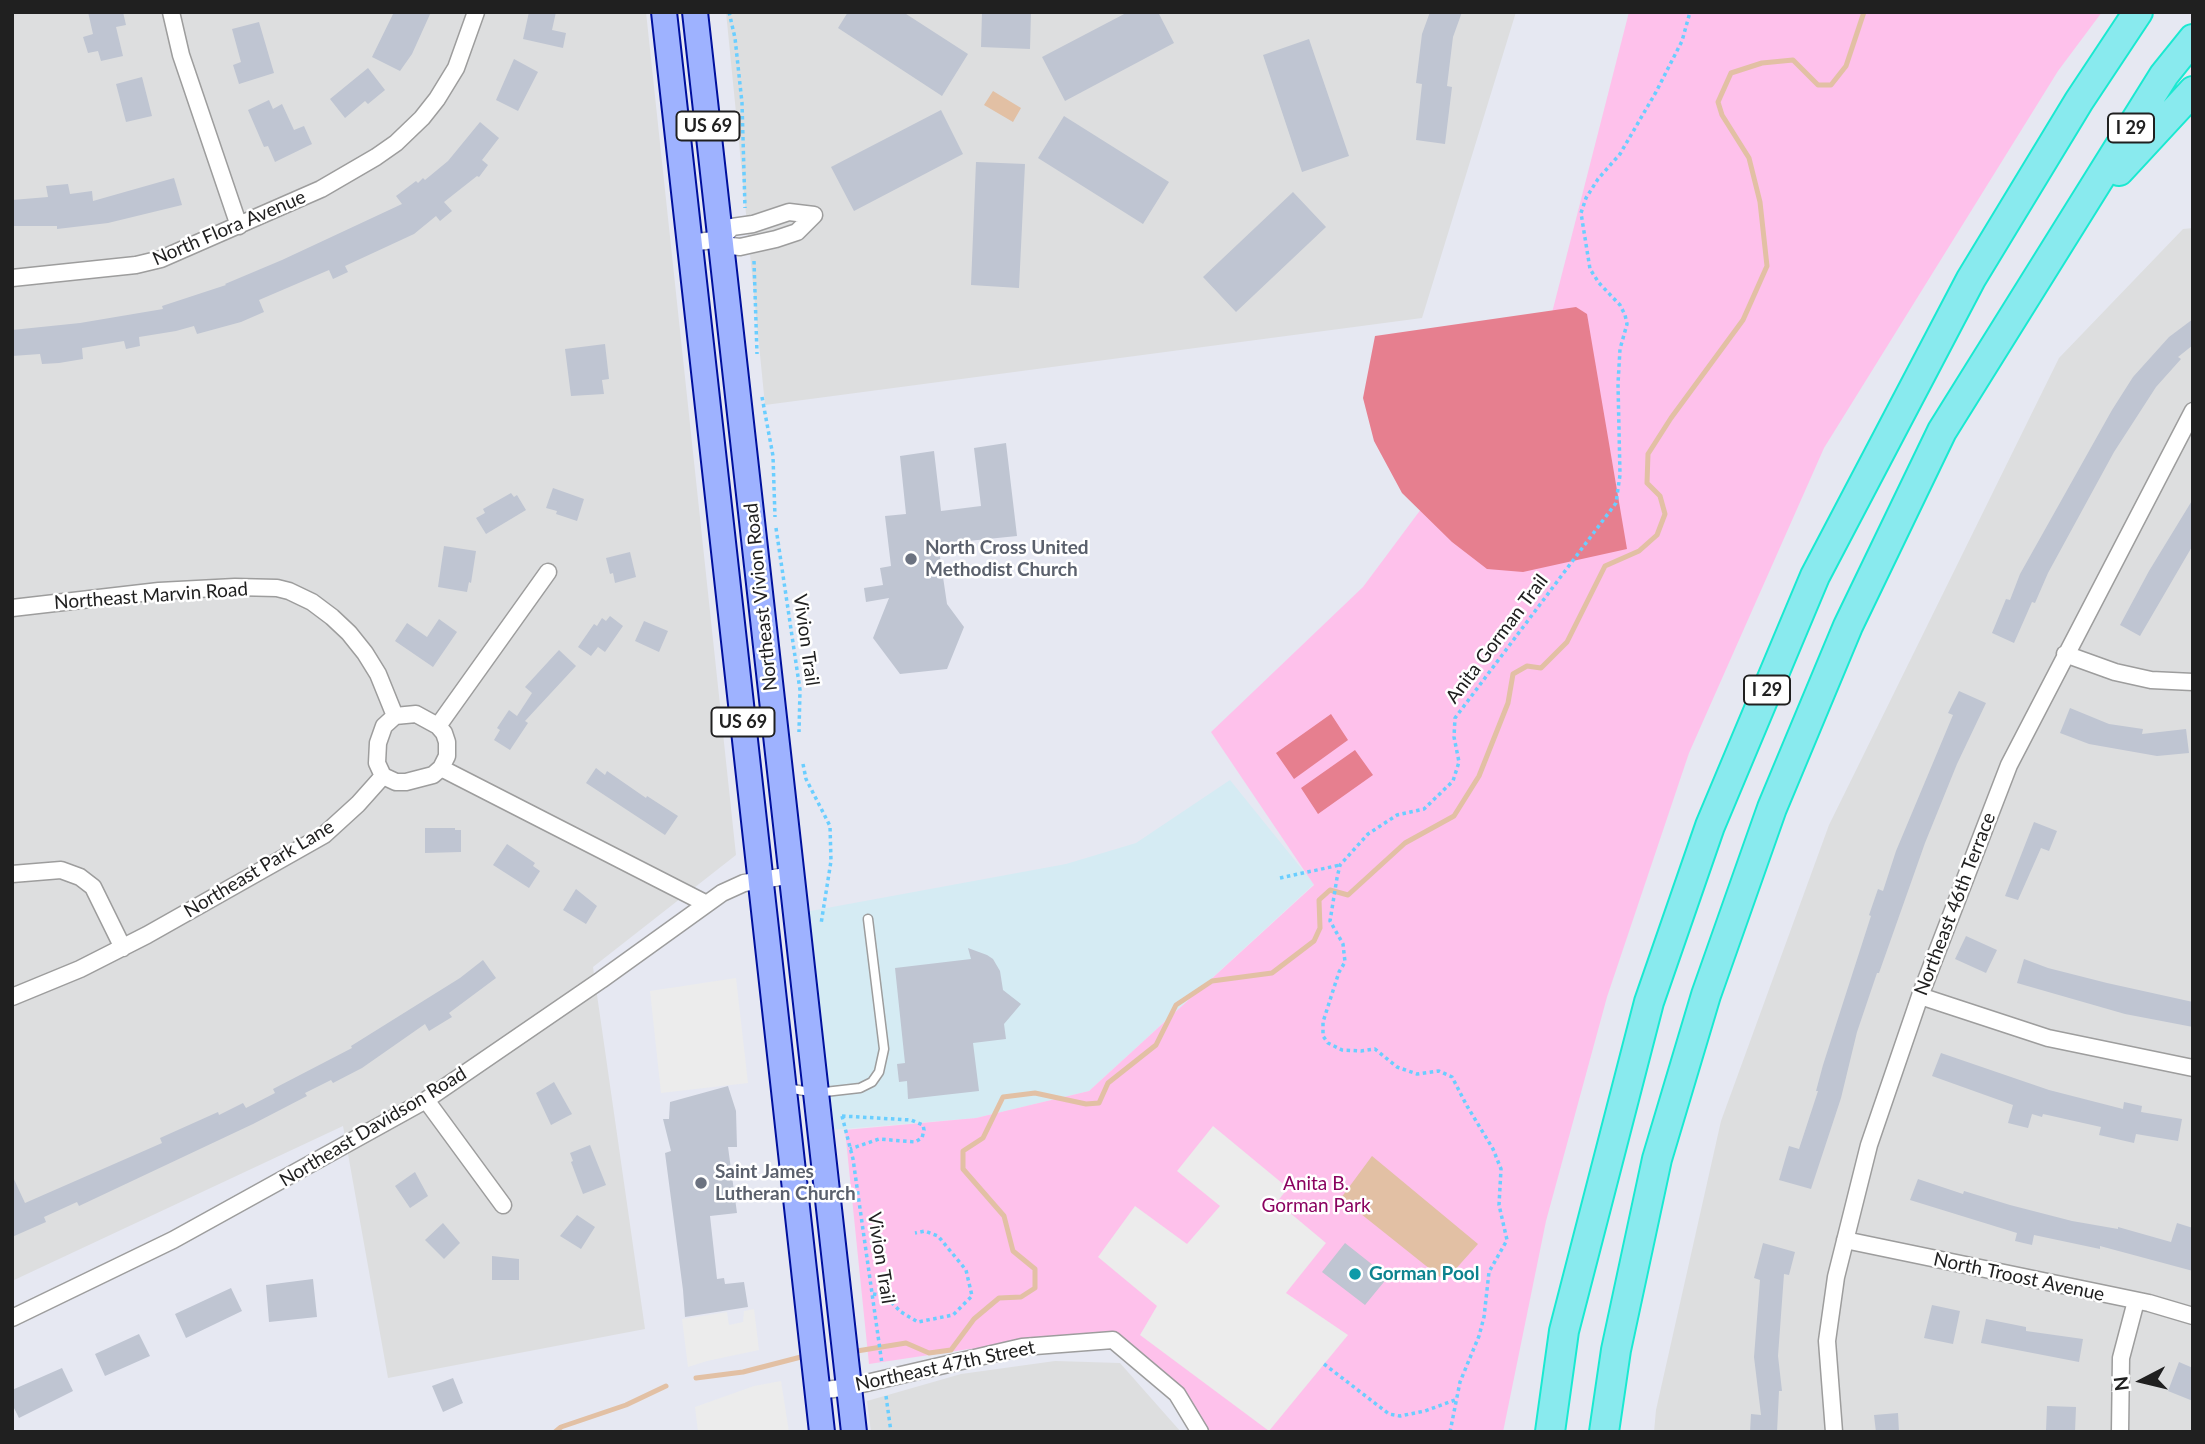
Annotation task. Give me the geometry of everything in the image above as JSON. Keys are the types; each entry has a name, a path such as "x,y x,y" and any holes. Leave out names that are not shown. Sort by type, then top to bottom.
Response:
{"highway":[{"name":"I 29","path":"1550,1432 1564,1331 1649,1002 1710,826 1815,576 1951,316 2079,101 2138,12"},
{"name":"I 29","path":"1605,1432 1616,1350 1657,1159 1706,995 1772,808 1847,626 1942,431 2164,75 2193,39"},
{"path":"2074,220 2193,91"}],"main road":[{"name":"Northeast Vivion Road","path":"664,12 822,1432"},
{"name":"Northeast Vivion Road","path":"695,12 792,876 826,1092 854,1432"},
{"path":"707,395 720,410 742,425"}],"street":[{"path":"171,12 181,55 239,226"},
{"name":"North Flora Avenue","path":"12,278 136,265 161,259 321,189 376,158 396,143 438,99 456,68 476,12"},
{"path":"690,243 721,239 736,247 751,245 797,232 814,215 789,212 732,228 721,239"},
{"name":"Northeast 46th Terrace","path":"1835,1432 1827,1341 1836,1277 1869,1145 1920,996 2009,765 2193,411"},
{"path":"438,726 548,572"},
{"name":"Northeast Marvin Road","path":"12,608 159,592 235,587 277,588 312,602 349,634 378,674 395,716"},
{"path":"2065,654 2115,672 2151,680 2193,682"},
{"path":"416,714 438,726 447,742 447,756 441,768 433,775 406,782 396,782 383,776 377,762 378,743 384,726 395,716 416,714"},
{"path":"441,768 705,903"},
{"name":"Northeast Park Lane","path":"12,997 122,948 324,835 358,804 383,776"},
{"path":"12,874 61,870 80,877 93,887 122,948"},
{"name":"Northeast Davidson Road","path":"12,1318 173,1240 426,1100 705,903 744,883 792,876"},
{"path":"1920,996 2048,1038 2193,1068"},
{"path":"426,1100 503,1205"},
{"name":"North Troost Avenue","path":"1845,1240 2136,1301 2193,1316"},
{"path":"2120,1432 2121,1358 2136,1301"},
{"name":"Northeast 47th Street","path":"818,1391 849,1387 883,1373 1022,1347 1113,1340 1177,1394 1200,1432"}],"lane":[{"path":"784,1088 826,1092 860,1088 872,1082 879,1072 884,1049 868,919"}],"path":[{"path":"729,12 735,38 742,103 743,191 748,225"},
{"name":"Anita Gorman Trail","path":"1450,1432 1460,1381 1479,1336 1489,1272 1507,1240 1499,1205 1501,1169 1493,1149 1452,1077 1439,1071 1417,1074 1397,1067 1375,1049 1342,1050 1328,1043 1323,1036 1323,1022 1339,972 1345,962 1343,944 1330,921 1337,878 1340,865 1368,834 1397,815 1424,809 1453,781 1458,762 1454,737 1455,718 1616,503 1620,464 1620,349 1627,324 1620,305 1590,269 1581,213 1586,198 1598,179 1620,154 1656,92 1682,41 1690,12"},
{"path":"751,245 757,281 757,358"},
{"name":"Vivion Trail","path":"760,387 773,456 775,517 800,690 799,736"},
{"path":"801,754 806,779 830,826 831,861 820,933"},
{"path":"1280,878 1340,865"},
{"name":"Vivion Trail","path":"826,1092 842,1116 850,1149 879,1334 891,1432"},
{"path":"842,1116 911,1120 923,1125 922,1138 915,1142 879,1139 850,1149"},
{"path":"873,1294 886,1296 901,1312 918,1322 953,1315 972,1296 967,1270 938,1236 925,1231 915,1233"},
{"path":"1324,1364 1389,1414 1400,1416 1425,1411 1455,1400"}],"shaded area":[{"path":"12,12 646,12 736,855 593,967 645,1329 388,1378 343,1126 12,1281"},
{"path":"726,12 1516,12 1422,318 765,405"},
{"path":"993,91 1021,108 1013,122 984,105"},
{"path":"2193,228 2193,1432 1654,1432 1656,1410 1721,1121 1829,825 2059,358 2183,229"},
{"path":"1576,307 1587,314 1627,549 1523,572 1487,569 1452,542 1402,493 1374,441 1363,398 1375,336"},
{"path":"1331,714 1348,740 1294,779 1276,753"},
{"path":"1355,750 1373,775 1318,814 1301,788"},
{"path":"1230,780 1314,884 1089,1091 976,1118 829,1130 805,912 1066,864 1136,843"},
{"path":"736,978 748,1083 661,1093 650,991"},
{"path":"1213,1126 1288,1188 1277,1202 1326,1243 1286,1293 1348,1335 1269,1431 1140,1335 1157,1306 1098,1257 1135,1206 1187,1244 1220,1206 1177,1171"},
{"path":"1372,1156 1478,1244 1445,1281 1341,1198"},
{"path":"754,1309 759,1350 688,1367 682,1319 727,1312 729,1325 743,1322 744,1311"},
{"path":"1055,1361 1120,1363 1181,1432 871,1432 867,1401 961,1374"},
{"path":"781,1381 789,1432 698,1432 695,1407 754,1386"}],"green space":[{"name":"Anita B. Gorman Park","path":"1629,12 2102,12 2058,71 1824,448 1689,753 1607,997 1546,1221 1503,1432 1200,1432 1177,1394 1113,1340 969,1349 869,1364 845,1130 976,1118 1089,1091 1314,885 1211,732 1363,587 1544,344"}],"building":[{"path":"88,12 123,12 126,25 116,27 123,56 101,61 98,51 88,53 83,37 93,34"},
{"path":"394,12 431,12 412,54 400,71 372,57"},
{"path":"529,12 556,12 552,30 566,33 563,48 523,39"},
{"path":"848,12 903,12 968,54 942,96 838,28"},
{"path":"982,12 1031,12 1030,49 981,47"},
{"path":"1128,12 1158,12 1174,43 1065,101 1042,57"},
{"path":"1430,12 1462,12 1453,37 1447,86 1452,87 1445,144 1416,140 1422,84 1416,83 1422,34"},
{"path":"259,22 274,73 239,84 233,65 241,62 232,29"},
{"path":"1309,39 1349,156 1302,172 1263,55"},
{"path":"514,59 538,72 518,111 496,100"},
{"path":"368,68 385,90 368,104 365,101 345,118 330,99"},
{"path":"142,77 152,116 126,122 116,84"},
{"path":"269,100 273,109 282,104 294,130 304,126 312,144 275,162 268,146 264,147 248,110"},
{"path":"941,110 963,154 854,211 831,167"},
{"path":"1064,116 1169,182 1143,224 1038,158"},
{"path":"480,122 499,138 482,160 488,165 479,177 444,202 452,211 440,221 436,216 414,234 345,266 348,272 333,279 329,270 259,300 264,312 241,322 197,334 194,326 139,337 140,346 126,349 124,341 82,348 83,359 59,363 42,364 40,354 12,356 12,330 80,323 163,309 162,306 226,285 402,204 396,196 416,181 418,183 423,178 425,180 448,161"},
{"path":"976,162 1025,164 1019,288 971,285"},
{"path":"174,178 182,205 108,223 57,229 57,226 12,226 12,200 48,197 46,186 68,184 70,194 92,191 93,201"},
{"path":"1293,192 1326,227 1236,312 1203,277"},
{"path":"2193,319 2193,345 2178,357 2181,359 2156,387 2114,452 2048,573 2035,603 2032,602 2014,643 1992,633 2006,599 2010,600 2020,574 2133,377 2169,337"},
{"path":"605,344 609,379 602,380 604,394 571,396 565,349"},
{"name":"North Cross United Methodist Church","path":"1006,443 1017,536 958,542 958,548 939,550 947,604 964,627 947,669 900,674 873,638 889,598 866,602 864,588 883,585 880,568 891,566 885,516 906,514 900,456 934,451 941,511 981,506 974,448"},
{"path":"553,488 584,499 577,521 546,508"},
{"path":"511,493 514,497 517,495 526,510 486,534 476,518 485,513 483,509"},
{"path":"2193,499 2193,545 2140,636 2120,625"},
{"path":"444,546 476,551 467,592 438,587"},
{"path":"630,552 636,577 615,583 606,558"},
{"path":"610,616 623,626 605,652 598,647 591,656 578,647 594,624 597,626 602,618 606,621"},
{"path":"439,619 457,632 433,667 395,641 407,623 427,637"},
{"path":"644,621 668,631 659,652 635,641"},
{"path":"559,650 576,666 525,721 528,723 510,750 494,740 500,730 497,728 509,710 517,716 532,693 525,687"},
{"path":"1959,691 1986,703 1957,764 1925,843 1877,973 1811,1189 1779,1180 1789,1146 1799,1149 1878,889 1883,891 1896,851 1953,715 1948,713"},
{"path":"2070,708 2109,724 2143,729 2142,734 2186,729 2189,753 2157,756 2089,744 2060,733"},
{"path":"596,768 605,775 607,771 678,816 665,835 586,783"},
{"path":"2034,822 2057,831 2049,851 2041,848 2018,900 2005,896"},
{"path":"425,828 461,830 461,852 425,853"},
{"path":"507,844 535,863 533,866 540,871 529,888 493,865"},
{"path":"576,889 597,906 586,924 563,910"},
{"path":"1966,936 1997,950 1986,973 1955,959"},
{"path":"968,948 993,959 1000,971 1003,990 1021,1004 1004,1024 1006,1039 973,1043 979,1091 908,1099 907,1081 899,1082 897,1064 905,1063 895,968 971,959"},
{"path":"2024,959 2048,968 2193,1002 2193,1027 2125,1014 2017,983"},
{"path":"483,960 496,978 449,1013 452,1017 429,1031 425,1024 362,1068 333,1083 331,1080 305,1093 307,1096 253,1124 79,1206 77,1202 44,1217 46,1222 12,1237 12,1175 25,1203 162,1143 160,1138 218,1112 219,1115 243,1103 246,1108 275,1093 273,1089 352,1048 351,1046 460,978"},
{"path":"1941,1053 2049,1090 2123,1109 2124,1102 2142,1106 2141,1112 2182,1119 2178,1141 2136,1134 2134,1143 2099,1135 2101,1127 2043,1114 2042,1117 2032,1114 2028,1128 2008,1123 2013,1105 1932,1076"},
{"path":"554,1082 572,1114 551,1125 536,1093"},
{"name":"Saint James Lutheran Church","path":"728,1086 736,1111 737,1147 728,1147 737,1213 710,1216 717,1279 724,1278 725,1284 744,1282 748,1307 685,1317 665,1153 671,1151 663,1119 669,1119 670,1102"},
{"path":"590,1145 606,1185 583,1194 570,1153"},
{"path":"415,1172 428,1196 410,1208 395,1186"},
{"path":"1918,1179 1963,1194 1964,1191 2072,1221 2118,1227 2171,1242 2177,1223 2193,1228 2193,1271 2100,1246 2100,1249 2034,1235 2032,1245 2015,1241 2017,1233 1910,1200"},
{"path":"577,1215 595,1227 581,1249 560,1236"},
{"path":"443,1223 460,1243 444,1259 425,1240"},
{"name":"Gorman Pool","path":"1345,1243 1388,1277 1365,1305 1322,1272"},
{"path":"1763,1243 1795,1252 1789,1275 1784,1274 1778,1356 1782,1391 1779,1391 1777,1432 1750,1432 1751,1414 1761,1415 1754,1357 1760,1280 1754,1278"},
{"path":"492,1256 519,1259 519,1280 492,1280"},
{"path":"313,1279 317,1317 269,1322 266,1285"},
{"path":"231,1288 242,1311 186,1338 175,1314"},
{"path":"1932,1305 1960,1311 1953,1344 1924,1338"},
{"path":"1986,1319 2026,1327 2026,1331 2083,1339 2079,1362 1981,1343"},
{"path":"139,1334 150,1356 105,1376 95,1354"},
{"path":"2179,1362 2193,1368 2193,1401 2168,1391"},
{"path":"62,1368 73,1391 19,1418 12,1404 12,1390"},
{"path":"453,1378 463,1403 443,1412 432,1386"},
{"path":"2047,1406 2076,1407 2075,1432 2046,1431"},
{"path":"1898,1413 1899,1432 1876,1432 1874,1415"}],"waterway":[{"path":"857,1351 906,1343 929,1353 951,1350 974,1319 999,1298 1021,1297 1035,1288 1035,1269 1013,1251 1004,1216 963,1169 963,1151 983,1138 1003,1097 1035,1093 1086,1104 1099,1103 1108,1083 1156,1045 1176,1005 1212,981 1272,973 1314,941 1320,928 1319,900 1330,890 1348,895 1405,843 1454,816 1479,776 1508,703 1513,674 1527,666 1541,668 1567,642 1605,566 1639,551 1657,535 1665,514 1660,496 1647,483 1648,454 1743,320 1767,266 1760,202 1749,158 1722,115 1718,102 1731,73 1762,63 1793,60 1818,85 1831,85 1846,66 1864,12"},
{"path":"696,1378 743,1372 801,1357"},
{"path":"555,1432 561,1427 626,1405 666,1386"}],"place":[{"name":"North Cross United Methodist Church","path":"911,559"},
{"name":"Saint James Lutheran Church","path":"701,1183"},
{"name":"Gorman Pool","path":"1355,1274"}]}
